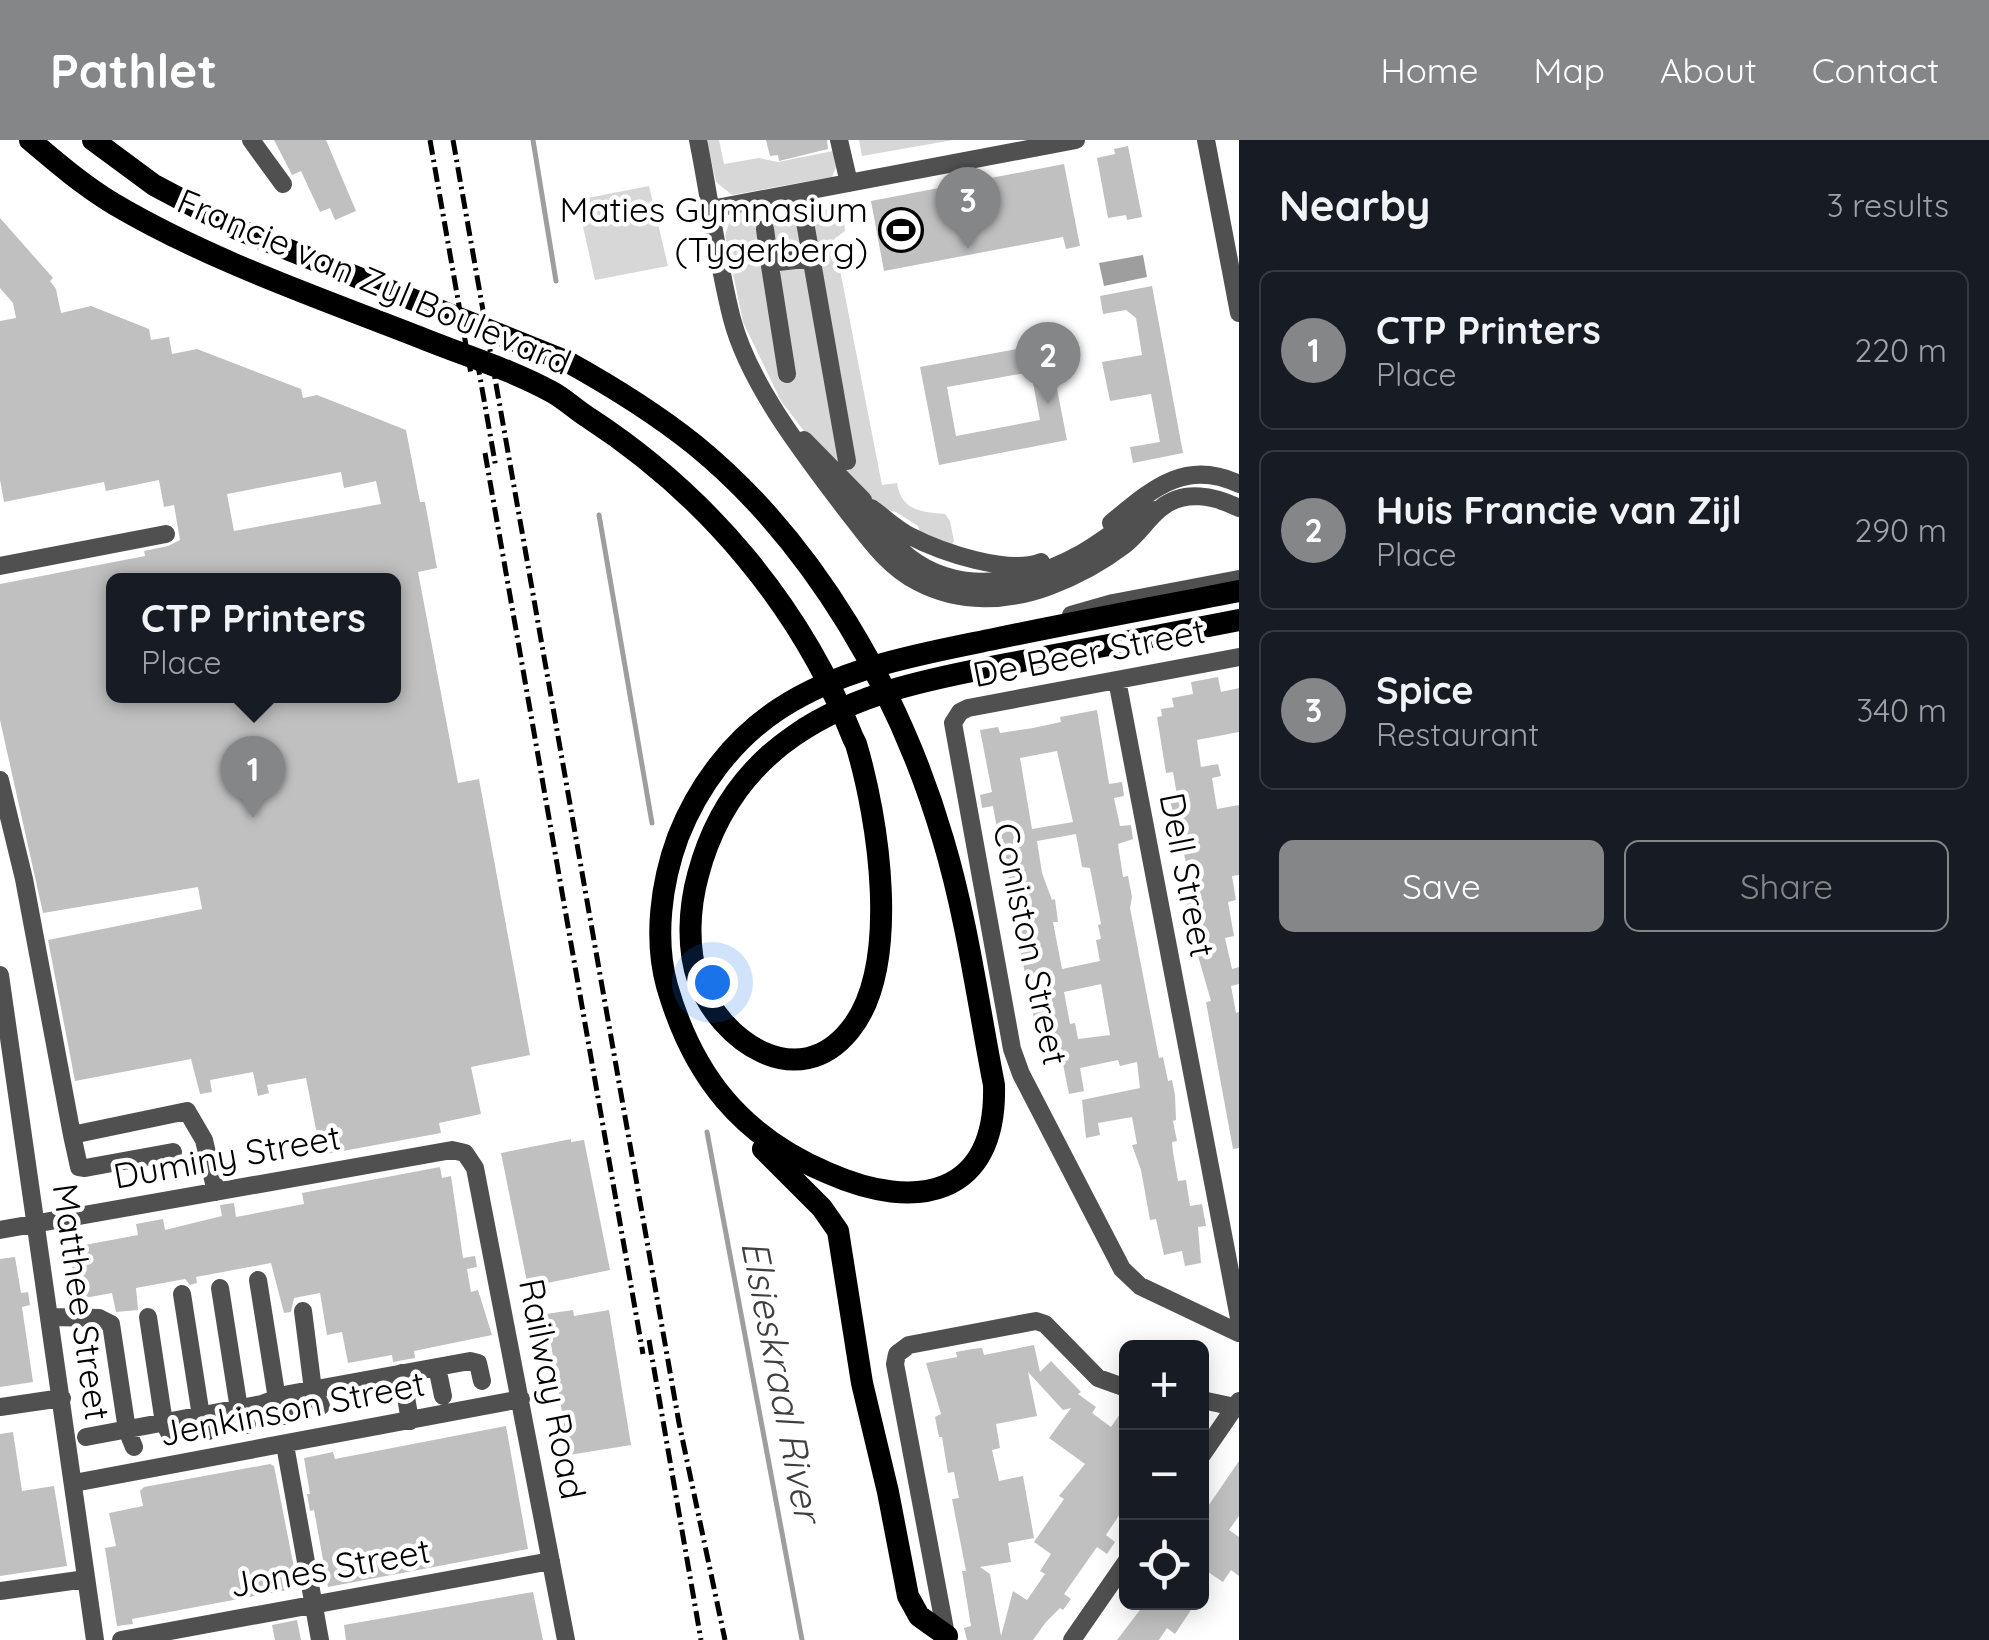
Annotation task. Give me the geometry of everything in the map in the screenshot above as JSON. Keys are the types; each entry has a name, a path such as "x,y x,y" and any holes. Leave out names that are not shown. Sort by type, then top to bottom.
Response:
{"main road":[{"name":"Francie van Zyl Boulevard","path":"30,140 75,178 150,224 554,393 640,453 684,490 742,550 796,625 835,692 856,744 868,786 878,848 878,962 871,989 850,1030 825,1050 800,1058 767,1055 736,1037 709,1002 697,976 691,931 696,882 706,848 720,816 762,763 796,734 820,720 900,687 1239,620"},
{"name":"Francie van Zyl Boulevard","path":"93,140 154,185 238,229 568,362 658,416 698,448 772,523 834,604 878,678 913,752 944,842 994,1085 992,1133 980,1157 950,1185 915,1193 836,1177 770,1145 748,1125 702,1072 678,1025 665,978 661,939 663,894 671,858 697,796 747,734 804,694 895,660 1239,592"},
{"path":"748,1125 767,1155 822,1208 838,1231 862,1382 908,1596 919,1616 947,1638"}],"street":[{"path":"251,140 283,184"},
{"path":"698,140 732,322 760,383 794,443 890,562 920,583 950,595 1004,597 1050,586 1096,563 1124,546 1160,509 1194,495 1222,499 1239,508"},
{"path":"839,140 848,184"},
{"path":"712,209 848,184 988,148 1076,140"},
{"path":"1206,140 1239,314"},
{"path":"799,194 798,216 806,222 846,461"},
{"path":"764,229 787,374"},
{"path":"770,266 813,258"},
{"path":"784,423 902,539 939,562 995,573 1031,566 1066,552 1155,488 1186,475 1222,476 1239,484"},
{"path":"1186,475 1239,496"},
{"path":"0,566 166,534"},
{"path":"1034,630 1085,610 1239,579"},
{"name":"De Beer Street","path":"955,718 968,708 1239,657"},
{"name":"Dell Street","path":"1117,680 1239,1318"},
{"name":"Coniston Street","path":"955,718 953,732 960,770 1012,1048 1021,1074 1122,1269 1140,1286 1239,1333"},
{"path":"0,780 24,879 79,1166 173,1152"},
{"name":"Matthee Street","path":"0,975 95,1640"},
{"path":"72,1135 187,1111 195,1120 194,1143 209,1193"},
{"name":"Duminy Street","path":"0,1230 452,1150 465,1153"},
{"name":"Railway Road","path":"465,1153 475,1168 566,1640"},
{"path":"258,1280 281,1407"},
{"path":"220,1288 243,1417"},
{"path":"182,1294 204,1423"},
{"path":"303,1311 317,1398"},
{"path":"51,1317 99,1318 111,1324 130,1438"},
{"path":"148,1317 167,1429"},
{"path":"947,1638 896,1354 909,1345 1036,1322 1046,1324 1098,1378 1119,1386"},
{"path":"86,1436 130,1438 243,1417 408,1372 476,1361 482,1382"},
{"path":"437,1367 443,1396"},
{"path":"408,1372 416,1420"},
{"path":"0,1407 62,1398"},
{"name":"Jenkinson Street","path":"74,1482 522,1398"},
{"path":"1209,1401 1237,1404 1209,1445"},
{"path":"285,1445 320,1640"},
{"name":"Jones Street","path":"120,1640 552,1561"},
{"path":"1072,1640 1119,1572"},
{"path":"0,1592 86,1579"}],"shaded area":[{"path":"707,140 719,140 724,164 759,158 778,162 833,151 836,167 832,177 732,195 716,182"},
{"path":"859,140 953,140 862,156"},
{"path":"649,186 668,266 595,280 577,200"},
{"path":"837,207 843,214 845,231 834,239 882,485 897,483 908,505 945,514 954,541 950,547 921,536 918,526 896,512 880,509 817,448 781,401 743,322 725,235 731,218 742,212 745,224"},
{"path":"1143,255 1147,277 1104,286 1099,263"}],"building":[{"path":"274,140 326,140 356,211 335,220 330,208 320,212 301,171 292,175"},
{"path":"766,140 827,140 828,149 779,161 778,155 770,156"},
{"path":"1128,146 1142,217 1108,218 1097,158"},
{"path":"1064,164 1080,246 1066,249 1063,237 884,271 871,201"},
{"path":"0,218 53,278 50,281 56,289 61,313 91,306 149,329 151,340 169,337 172,354 197,349 301,389 303,398 317,395 406,430 437,568 418,572 458,783 479,779 530,1055 471,1067 481,1114 439,1123 441,1133 321,1155 306,1078 267,1085 269,1093 258,1096 253,1072 210,1080 212,1092 200,1094 191,1059 75,1081 48,940 202,909 198,887 43,913 0,720 0,584 145,556 144,551 180,540 174,505 164,507 159,480 106,491 104,482 4,502 0,480 0,321 16,318 13,303 0,288","holes":["341,472 344,488 376,481 381,504 234,531 227,494"]},
{"path":"1152,286 1183,453 1133,463 1130,447 1160,442 1151,394 1110,401 1102,362 1142,355 1136,318 1126,310 1103,314 1100,296"},
{"path":"1048,343 1067,440 939,465 920,367","holes":["1031,372 1040,420 956,436 947,387"]},
{"path":"1218,677 1221,692 1239,688 1239,732 1197,740 1201,767 1218,764 1221,776 1212,778 1217,809 1239,805 1239,875 1232,876 1236,900 1228,902 1234,936 1225,938 1232,969 1239,967 1239,984 1231,986 1236,1013 1239,1012 1239,1148 1233,1149 1206,1002 1211,1001 1192,935 1182,877 1188,876 1186,862 1169,797 1177,795 1173,772 1166,773 1157,717 1162,716 1161,709 1174,707 1172,698 1193,694 1191,682"},
{"path":"1097,710 1109,784 1122,782 1124,796 1114,798 1120,826 1131,825 1133,839 1118,844 1123,877 1128,876 1130,908 1159,1058 1163,1057 1175,1095 1173,1121 1177,1141 1172,1142 1178,1181 1186,1180 1190,1206 1202,1204 1206,1226 1198,1227 1201,1263 1185,1266 1182,1251 1164,1255 1156,1219 1150,1220 1132,1145 1137,1144 1132,1117 1098,1123 1100,1135 1086,1138 1082,1100 1140,1088 1137,1062 1120,1066 1118,1060 1080,1068 1084,1091 1069,1094 1061,1054 1042,1058 1003,839 999,840 993,806 982,808 980,795 992,792 980,730 998,727 1000,733 1033,728 1061,722 1060,717","holes":["1057,751 1073,822 1032,829 1020,758","1076,834 1082,867 1090,868 1101,924 1101,939 1096,940 1100,961 1062,969 1053,922 1058,922 1055,899 1052,900 1042,873 1037,841","1101,984 1110,1035 1078,1039 1075,1023 1070,1024 1064,992"]},
{"path":"584,1140 610,1270 528,1287 501,1153"},
{"path":"440,1167 442,1178 451,1176 463,1258 475,1256 477,1267 467,1269 471,1292 478,1290 492,1335 414,1351 415,1358 393,1362 392,1355 348,1363 342,1332 327,1335 320,1293 294,1298 291,1312 284,1313 271,1263 196,1277 197,1283 190,1285 185,1279 136,1288 138,1310 116,1312 112,1293 74,1300 70,1277 74,1276 71,1263 77,1262 74,1247 138,1235 136,1224 163,1219 165,1230 222,1216 220,1205 234,1203 236,1217 304,1204 302,1193"},
{"path":"15,1257 21,1293 28,1292 30,1305 22,1307 33,1382 0,1387 0,1259"},
{"path":"573,1310 574,1316 609,1310 631,1445 569,1455 546,1314"},
{"path":"1034,1345 1040,1372 1051,1361 1081,1392 1078,1394 1096,1407 1092,1413 1111,1427 1119,1415 1119,1516 1106,1535 1115,1542 1107,1554 1097,1547 1064,1594 1071,1599 1033,1640 967,1640 964,1628 971,1626 962,1571 966,1571 952,1499 959,1498 954,1472 948,1473 939,1437 935,1417 941,1414 926,1363 982,1348 984,1355","holes":["1028,1372 1063,1410 1071,1408 1049,1438 1085,1464 1059,1496 1064,1499 1034,1542 1051,1554 1040,1571 1045,1574 1027,1600 1013,1591 1001,1636 990,1574 980,1567 1011,1562 1008,1543 1034,1538 1023,1476 999,1481 992,1450 1000,1448 996,1424 1037,1416"]},
{"path":"506,1426 528,1549 328,1587 314,1510 310,1511 304,1458 333,1452 335,1459"},
{"path":"13,1432 22,1491 54,1486 67,1566 0,1576 0,1434"},
{"path":"1239,1461 1239,1516 1229,1530 1239,1537 1239,1576 1231,1570 1223,1582 1209,1573 1209,1505"},
{"path":"274,1466 298,1588 132,1619 133,1624 117,1626 105,1548 116,1546 109,1513 143,1506 140,1491 144,1487"},
{"path":"533,1592 543,1640 346,1640 344,1625"},
{"path":"1140,1610 1191,1610 1175,1634 1167,1628 1159,1640 1117,1640"},
{"path":"297,1620 301,1640 275,1640 272,1625"}],"waterway":[{"name":"Elsieskraal River","path":"533,140 556,281"},
{"name":"Elsieskraal River","path":"599,515 652,823"},
{"name":"Elsieskraal River","path":"707,1132 802,1640"}],"railway":[{"path":"430,140 471,374"},
{"path":"453,140 679,1423 725,1640"},
{"path":"477,360 496,468"},
{"path":"485,453 643,1354"},
{"path":"649,1340 701,1640"}],"place":[{"name":"Maties Gymnasium (Tygerberg)","path":"901,230"},
{"name":"Spice","path":"968,249"},
{"name":"Huis Francie van Zijl","path":"1048,404"},
{"name":"CTP Printers","path":"253,818"}]}
